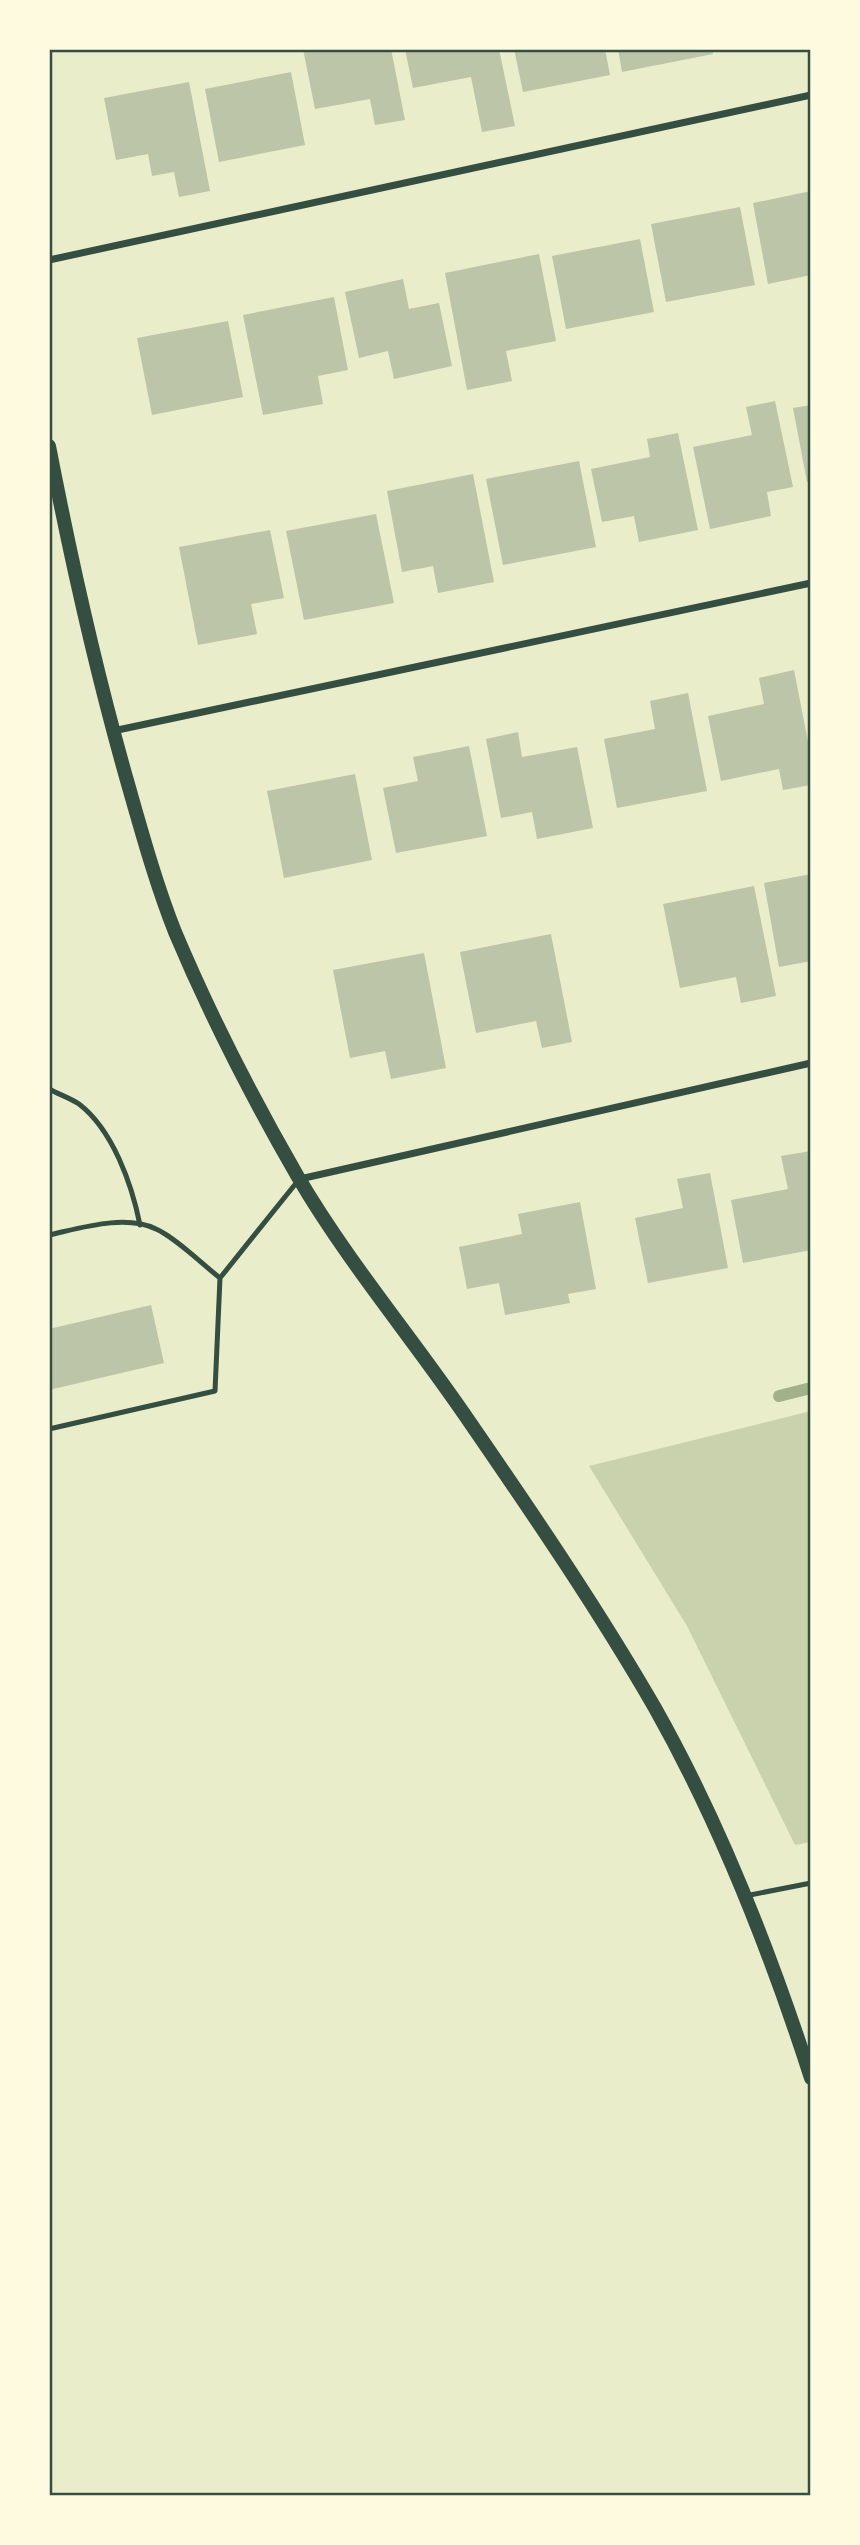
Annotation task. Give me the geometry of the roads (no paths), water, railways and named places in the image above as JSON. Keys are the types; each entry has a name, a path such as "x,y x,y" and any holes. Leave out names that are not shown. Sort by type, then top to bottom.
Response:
{"main road":[{"path":"49,446 79,600 113,731 175,930 242,1071 299,1179 385,1308 456,1401 537,1520 662,1722 711,1818 745,1896 811,2078"}],"street":[{"path":"49,260 811,95"},
{"path":"113,731 811,583"},
{"path":"299,1179 811,1063"}],"lane":[{"path":"49,1089 78,1103 98,1124 132,1183 140,1225"},
{"path":"49,1429 215,1391 220,1278 299,1179"},
{"path":"49,1235 101,1224 140,1225 156,1229 220,1278"},
{"path":"745,1896 811,1883"}],"waterway":[{"path":"779,1396 811,1388"}]}
